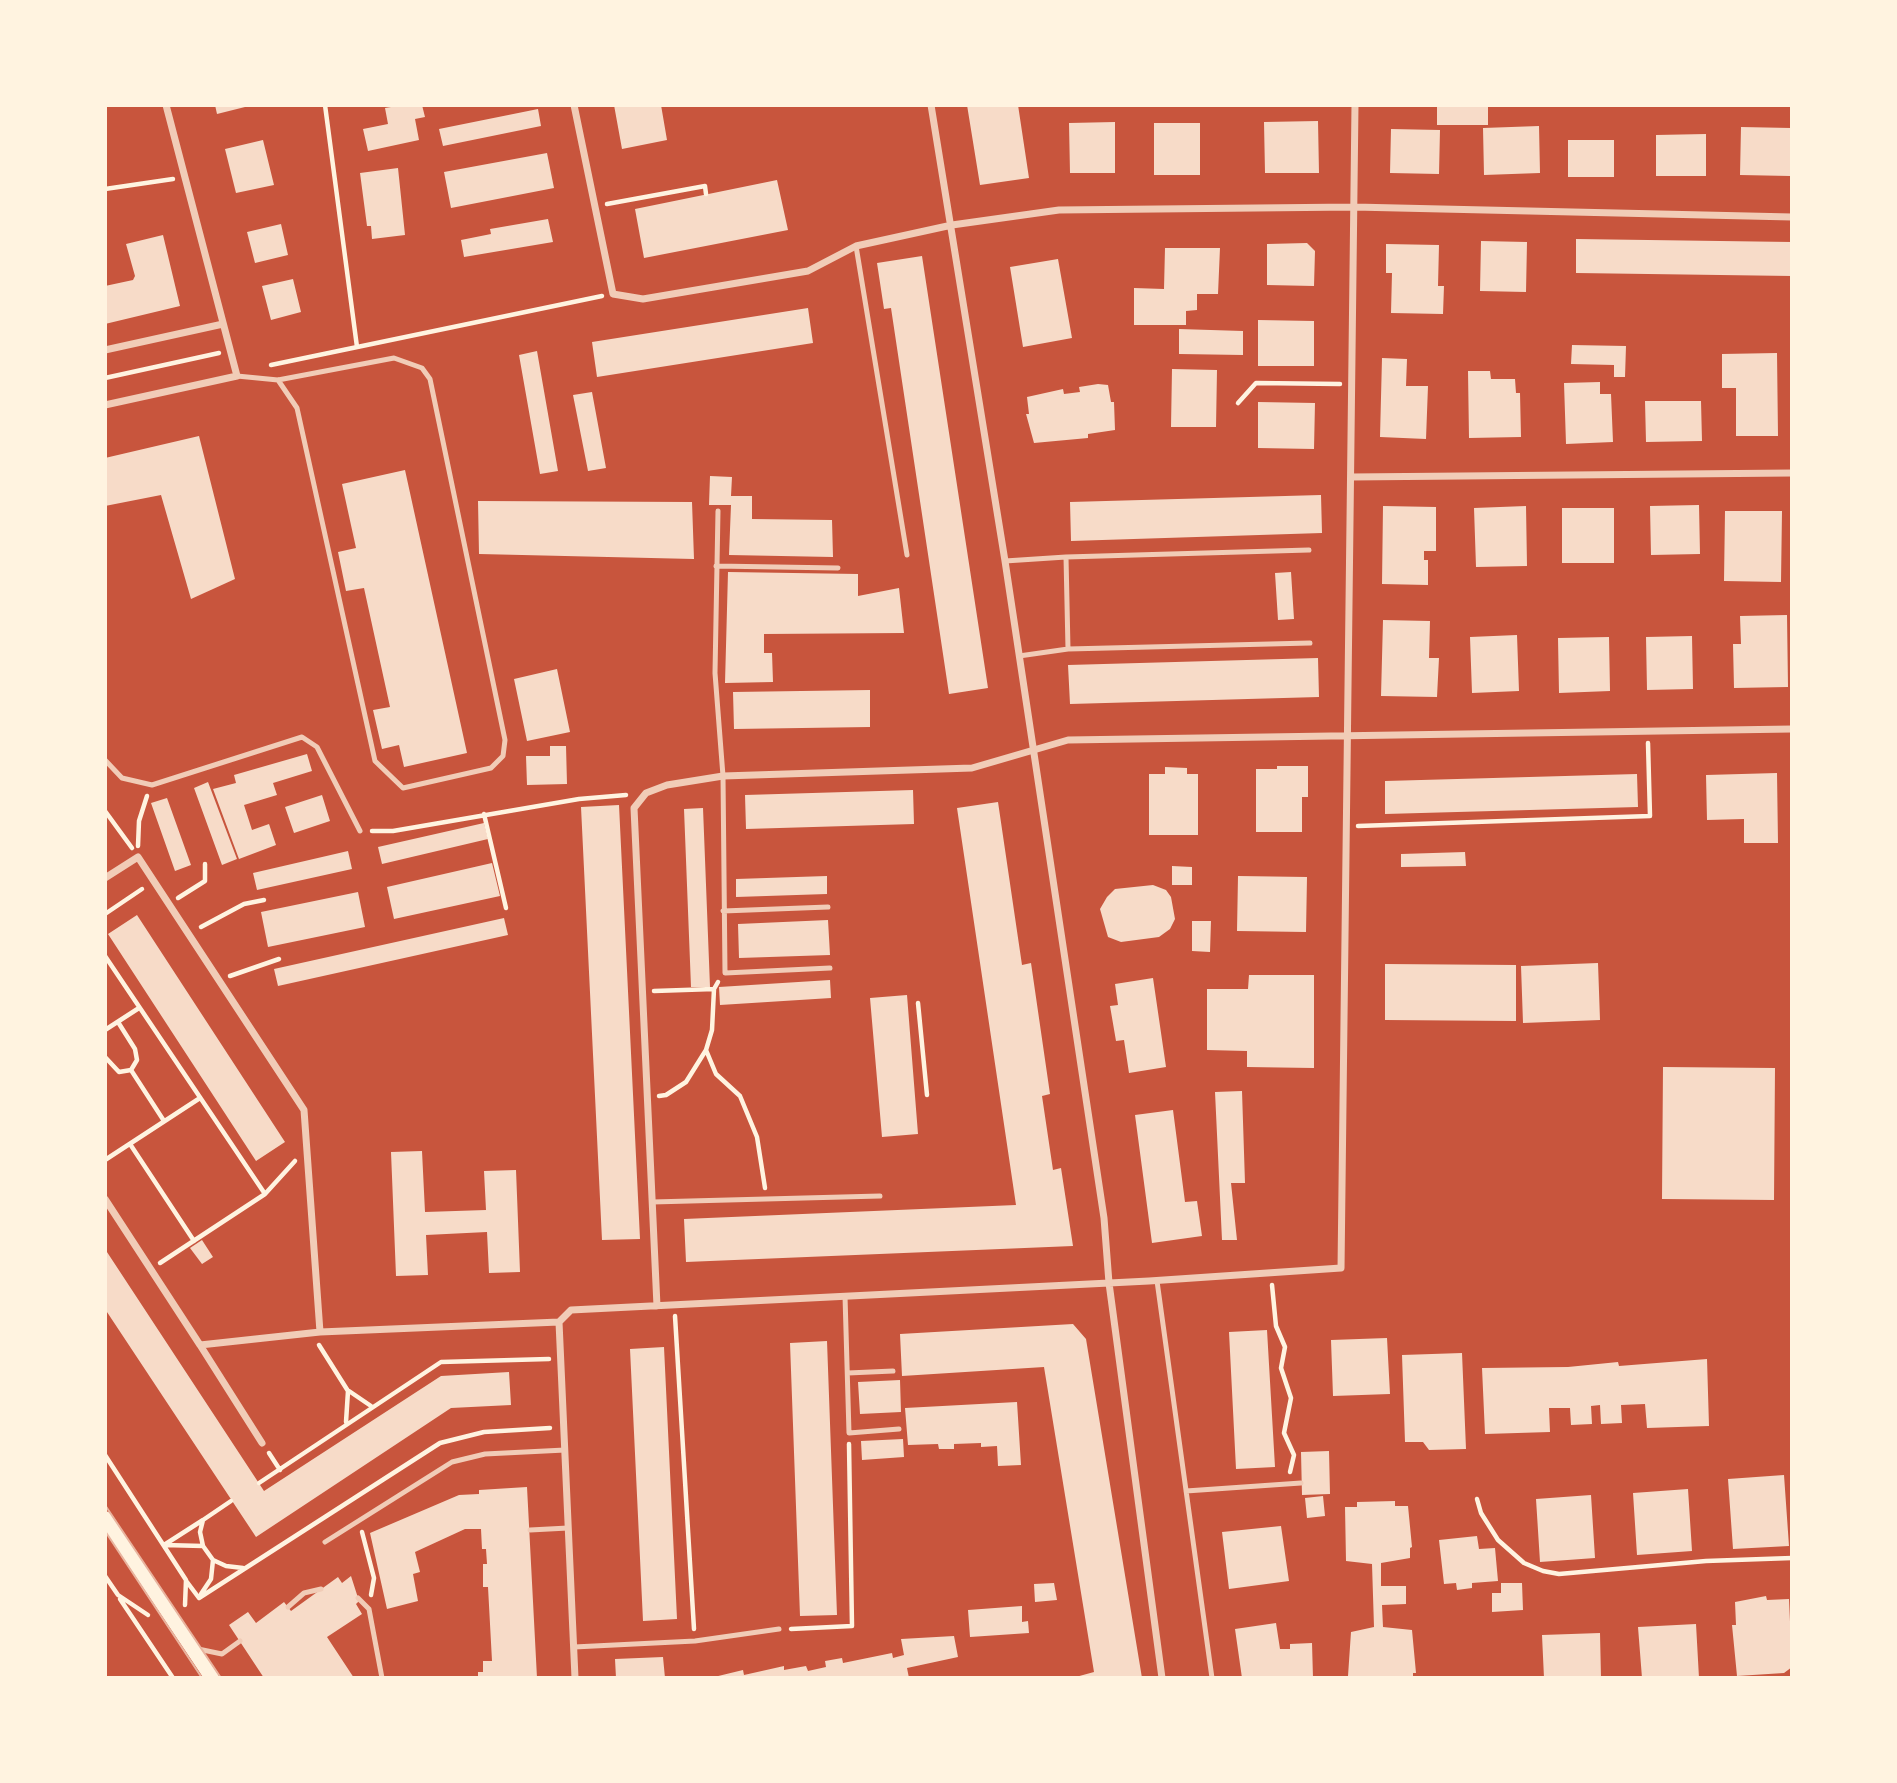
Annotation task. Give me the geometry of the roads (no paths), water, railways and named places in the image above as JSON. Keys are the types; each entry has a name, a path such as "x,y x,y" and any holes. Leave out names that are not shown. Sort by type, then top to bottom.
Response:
{"main road":[{"path":"105,1518 212,1678"}],"street":[{"path":"105,405 237,376 166,105"},
{"path":"574,105 613,294 643,299 808,271 856,246 952,225 1059,210 1354,207 1792,217"},
{"path":"931,105 1005,561 1104,1218 1109,1283 1163,1678"},
{"path":"200,1345 320,1332 559,1322 571,1310 1109,1283 1341,1268 1355,105"},
{"path":"105,350 223,324"},
{"path":"1350,477 1792,473"},
{"path":"657,1306 634,808 646,793 723,776 972,768 1068,740 1348,733 1792,729"},
{"path":"105,878 138,857 304,1110 320,1332"},
{"path":"105,1199 262,1443"},
{"path":"559,1322 575,1678"}],"lane":[{"path":"856,246 907,555"},
{"path":"237,376 278,380 394,358 422,368 430,379 505,740 503,756 491,768 402,788 375,761 297,408 278,380"},
{"path":"718,511 715,673 723,776 725,973 830,968"},
{"path":"1005,561 1309,550"},
{"path":"1066,557 1068,649"},
{"path":"716,566 838,568"},
{"path":"1019,656 1068,649 1310,643"},
{"path":"105,760 122,779 152,785 302,737 317,747 360,831"},
{"path":"723,911 828,907"},
{"path":"652,1202 880,1196"},
{"path":"1157,1280 1212,1678"},
{"path":"845,1296 849,1433 899,1429"},
{"path":"848,1373 893,1371"},
{"path":"325,1542 452,1462 485,1454 565,1450"},
{"path":"1186,1491 1301,1483"},
{"path":"530,1530 568,1528"},
{"path":"288,1607 304,1592 321,1589"},
{"path":"358,1598 369,1609 382,1678"},
{"path":"574,1647 695,1641 779,1629"},
{"path":"188,1643 222,1654 240,1642"}],"tram line":[{"path":"105,1505 221,1678"},
{"path":"105,1531 202,1678"}]}
